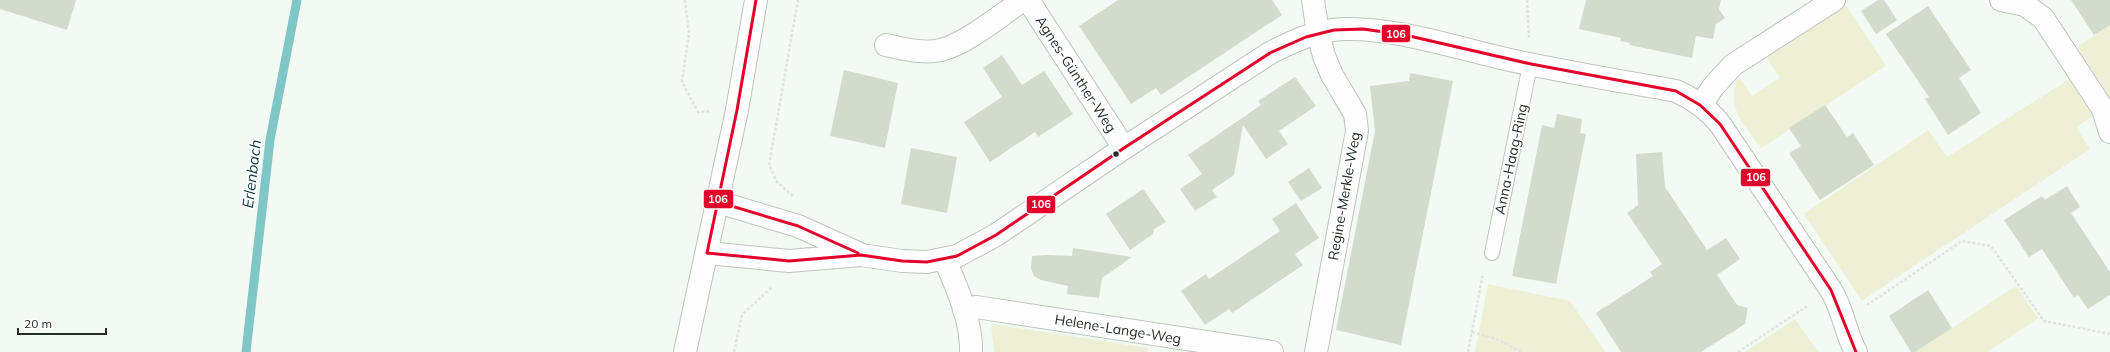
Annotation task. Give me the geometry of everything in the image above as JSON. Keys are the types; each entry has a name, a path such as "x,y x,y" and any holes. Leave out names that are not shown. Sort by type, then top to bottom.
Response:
{"street":[{"path":"685,352 737,110 756,0"},
{"path":"886,45 919,52 941,50 963,41 1023,0"},
{"name":"Agnes-Günther-Weg","path":"1028,0 1124,148"},
{"name":"Regine-Merkle-Weg","path":"1313,0 1318,33 1324,56 1332,75 1354,114 1357,131 1316,352"},
{"path":"1701,105 1713,87 1734,65 1834,0"},
{"path":"2000,0 2025,5 2044,18 2103,109 2110,132"},
{"path":"707,253 789,261 862,255 902,261 927,262 945,260 970,251 996,235 1124,148 1270,53 1294,40 1318,33 1343,29 1368,30 1395,34 1530,65 1676,90 1701,105 1720,124 1831,290 1836,299 1843,321 1856,352"},
{"path":"718,202 798,226 862,255"},
{"path":"945,260 964,310 969,328 971,352"},
{"name":"Helene-Lange-Weg","path":"964,310 976,307 1272,352"}],"lane":[{"name":"Anna-Haag-Ring","path":"1492,253 1530,65"}],"path":[{"path":"685,0 689,33 682,82 698,112 737,110"},
{"path":"798,0 769,165 777,182 800,202 802,213 798,226"},
{"path":"1527,0 1530,65"},
{"path":"1843,321 1962,241 1991,246 2044,321 2110,334"},
{"path":"1468,352 1486,258 1492,253"},
{"path":"734,352 742,315 786,274 789,261"},
{"path":"1738,352 1831,290"},
{"path":"1472,332 1497,339 1521,352"}],"green space":[{"path":"1846,6 1886,66 1761,148 1743,124 1736,109 1734,91 1736,80 1740,78 1752,96 1780,78 1767,58"},
{"path":"2110,25 2110,97 2077,47"},
{"path":"2069,79 2093,116 2076,127 2090,149 1862,301 1804,214 1928,130 1947,157"},
{"path":"1488,284 1570,301 1605,352 1475,352"},
{"path":"2016,286 2038,318 1987,352 1915,352"},
{"path":"1795,319 1818,352 1745,352"},
{"path":"991,324 1148,348 1147,352 994,352"}],"building":[{"path":"0,0 76,0 67,30 0,9"},
{"path":"1118,0 1272,0 1282,15 1161,95 1156,88 1131,104 1079,26"},
{"path":"1586,0 1721,0 1719,9 1725,18 1716,24 1713,39 1696,36 1692,58 1629,45 1630,43 1620,41 1621,38 1579,29"},
{"path":"1878,0 1884,0 1897,20 1876,34 1861,11"},
{"path":"2071,0 2110,0 2110,25 2094,35"},
{"path":"1928,6 1971,70 1959,78 1981,113 1948,135 1925,99 1929,97 1886,34"},
{"path":"1002,55 1022,85 1044,71 1073,114 1038,137 1035,132 990,162 964,122 1002,97 983,68"},
{"path":"844,70 898,83 885,148 830,136"},
{"path":"1410,73 1453,81 1401,345 1336,330 1375,131 1370,86 1409,81"},
{"path":"1295,77 1316,106 1279,131 1288,144 1266,159 1243,125 1234,175 1212,190 1217,197 1195,211 1180,189 1202,174 1188,155 1261,105 1258,101"},
{"path":"1825,105 1847,137 1853,133 1874,165 1820,200 1789,153 1801,146 1789,128"},
{"path":"1557,114 1582,119 1580,133 1586,134 1556,284 1512,276 1542,125 1554,128"},
{"path":"911,148 957,157 947,213 901,204"},
{"path":"1662,152 1665,187 1707,250 1726,238 1740,259 1717,275 1737,305 1748,308 1745,324 1701,352 1621,352 1596,313 1653,276 1650,272 1662,264 1627,213 1638,205 1636,154"},
{"path":"1309,168 1322,188 1301,201 1288,182"},
{"path":"2067,186 2080,207 2071,213 2110,272 2110,295 2088,309 2078,295 2074,298 2042,249 2029,257 2004,220 2042,196 2045,200"},
{"path":"1143,189 1166,222 1154,229 1153,234 1130,250 1106,214"},
{"path":"1296,203 1319,238 1295,254 1303,265 1232,313 1229,309 1205,325 1181,291 1206,274 1209,279 1280,231 1272,219"},
{"path":"1073,248 1132,257 1102,278 1099,298 1067,294 1068,286 1041,280 1034,276 1031,268 1032,256 1072,256"},
{"path":"1928,290 1952,328 1915,352 1911,352 1889,316"}],"waterway":[{"name":"Erlenbach","path":"246,352 270,140 297,0"}],"transit line":[{"name":"106","path":"756,0 737,110 707,253 789,261 861,255 902,261 927,262 957,256 996,235 1124,148 1270,53 1306,37 1334,30 1363,29 1405,35 1531,64 1676,91 1700,105 1720,124 1831,290 1856,352"},
{"name":"106","path":"718,202 798,226 858,253"}]}
